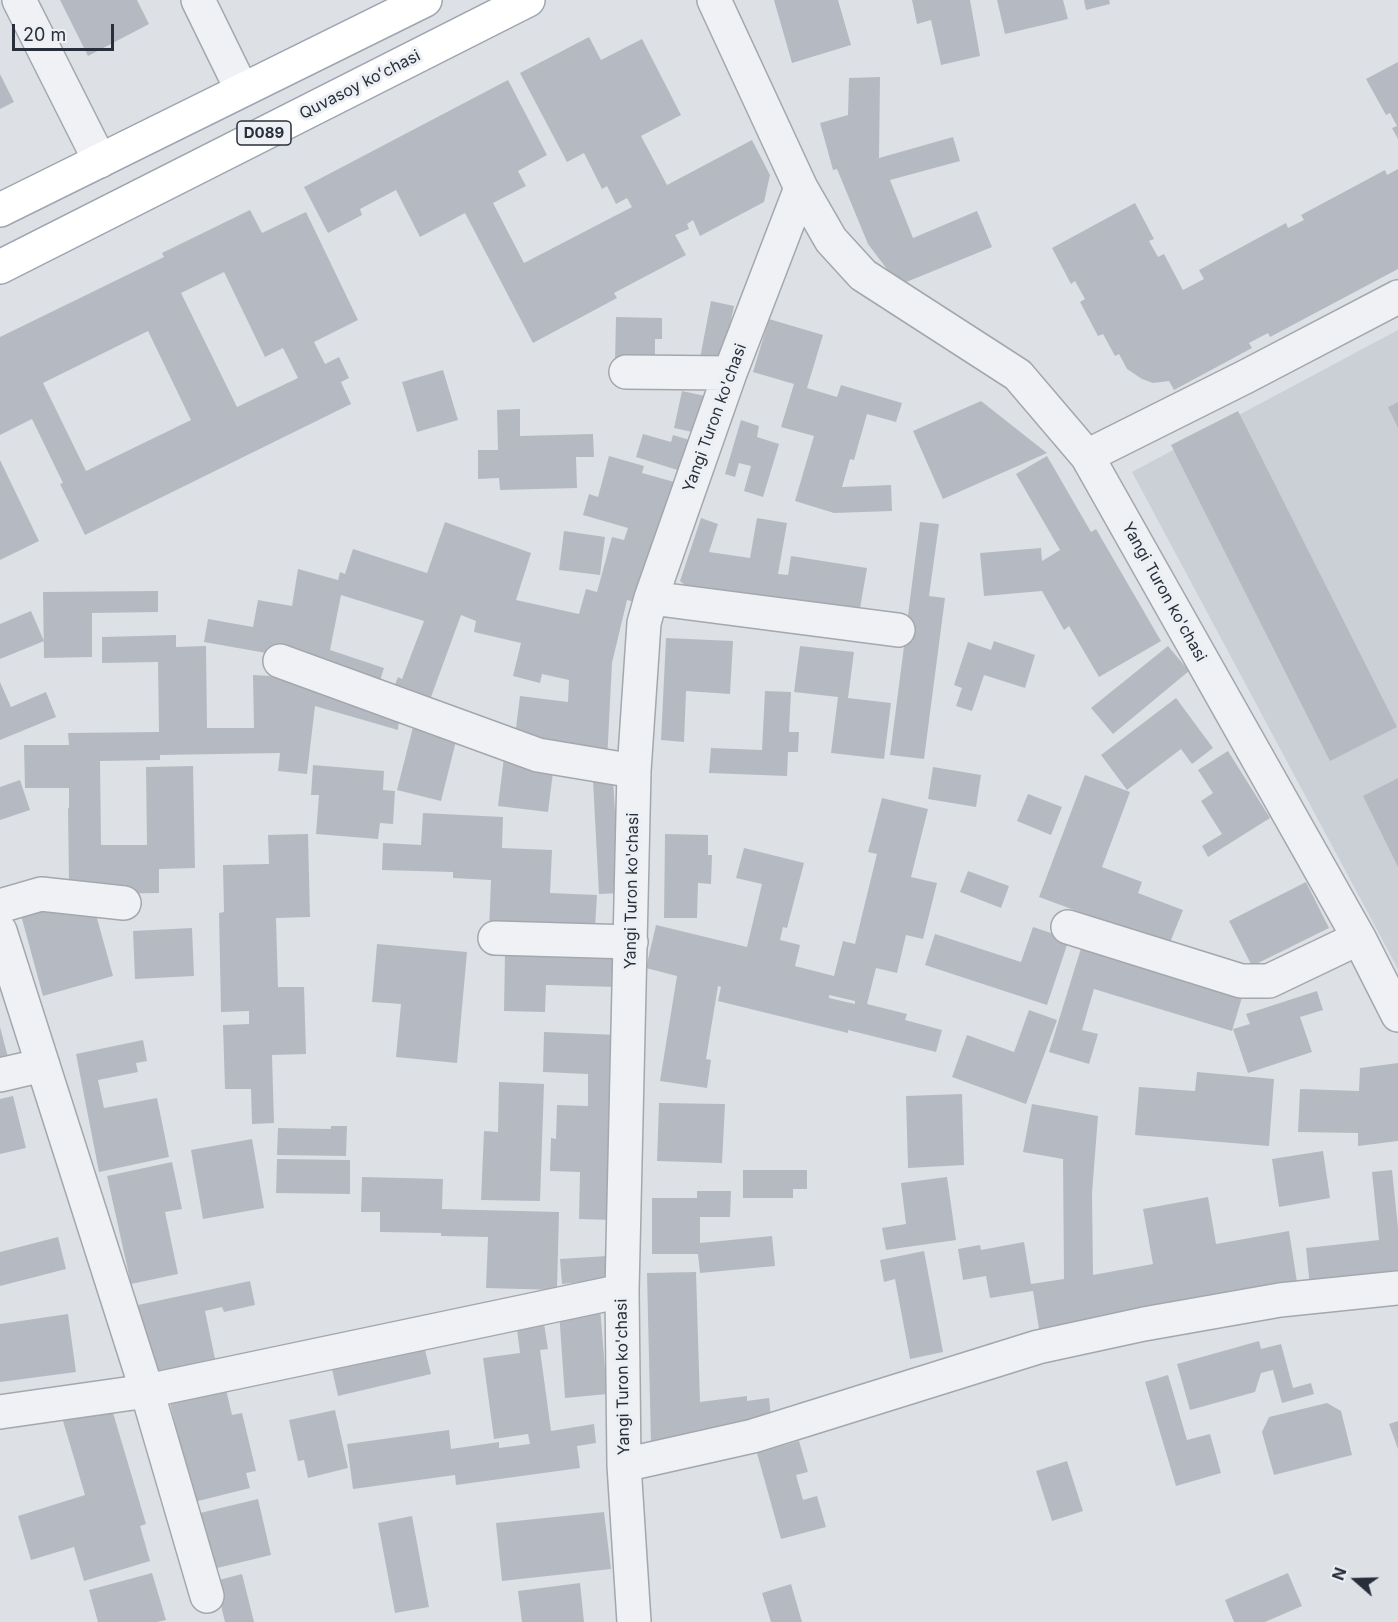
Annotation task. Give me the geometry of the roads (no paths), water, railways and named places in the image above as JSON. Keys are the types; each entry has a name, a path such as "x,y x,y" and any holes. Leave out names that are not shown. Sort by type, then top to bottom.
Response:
{"main road":[{"path":"0,210 425,0"},
{"name":"Quvasoy koʻchasi","path":"0,267 528,0"}],"street":[{"path":"19,0 100,161"},
{"path":"198,0 242,90"},
{"name":"Yangi Turon ko'chasi","path":"714,0 801,188 831,240 863,275 1018,375 1087,456 1359,938 1398,1015"},
{"name":"Yangi Turon ko'chasi","path":"634,1622 624,1465 622,1291 634,771 644,623 729,373 801,188"},
{"path":"1087,456 1398,297"},
{"path":"627,372 729,373"},
{"path":"651,598 898,630"},
{"path":"280,661 538,756 634,771"},
{"path":"0,906 41,894 124,903"},
{"path":"1068,927 1241,981 1269,981 1359,938"},
{"path":"0,931 147,1391 207,1596"},
{"path":"495,938 631,942"},
{"path":"0,1075 43,1065"},
{"path":"624,1465 753,1436 1038,1347 1144,1324 1280,1300 1398,1288"},
{"path":"0,1412 147,1391 622,1291"}]}
